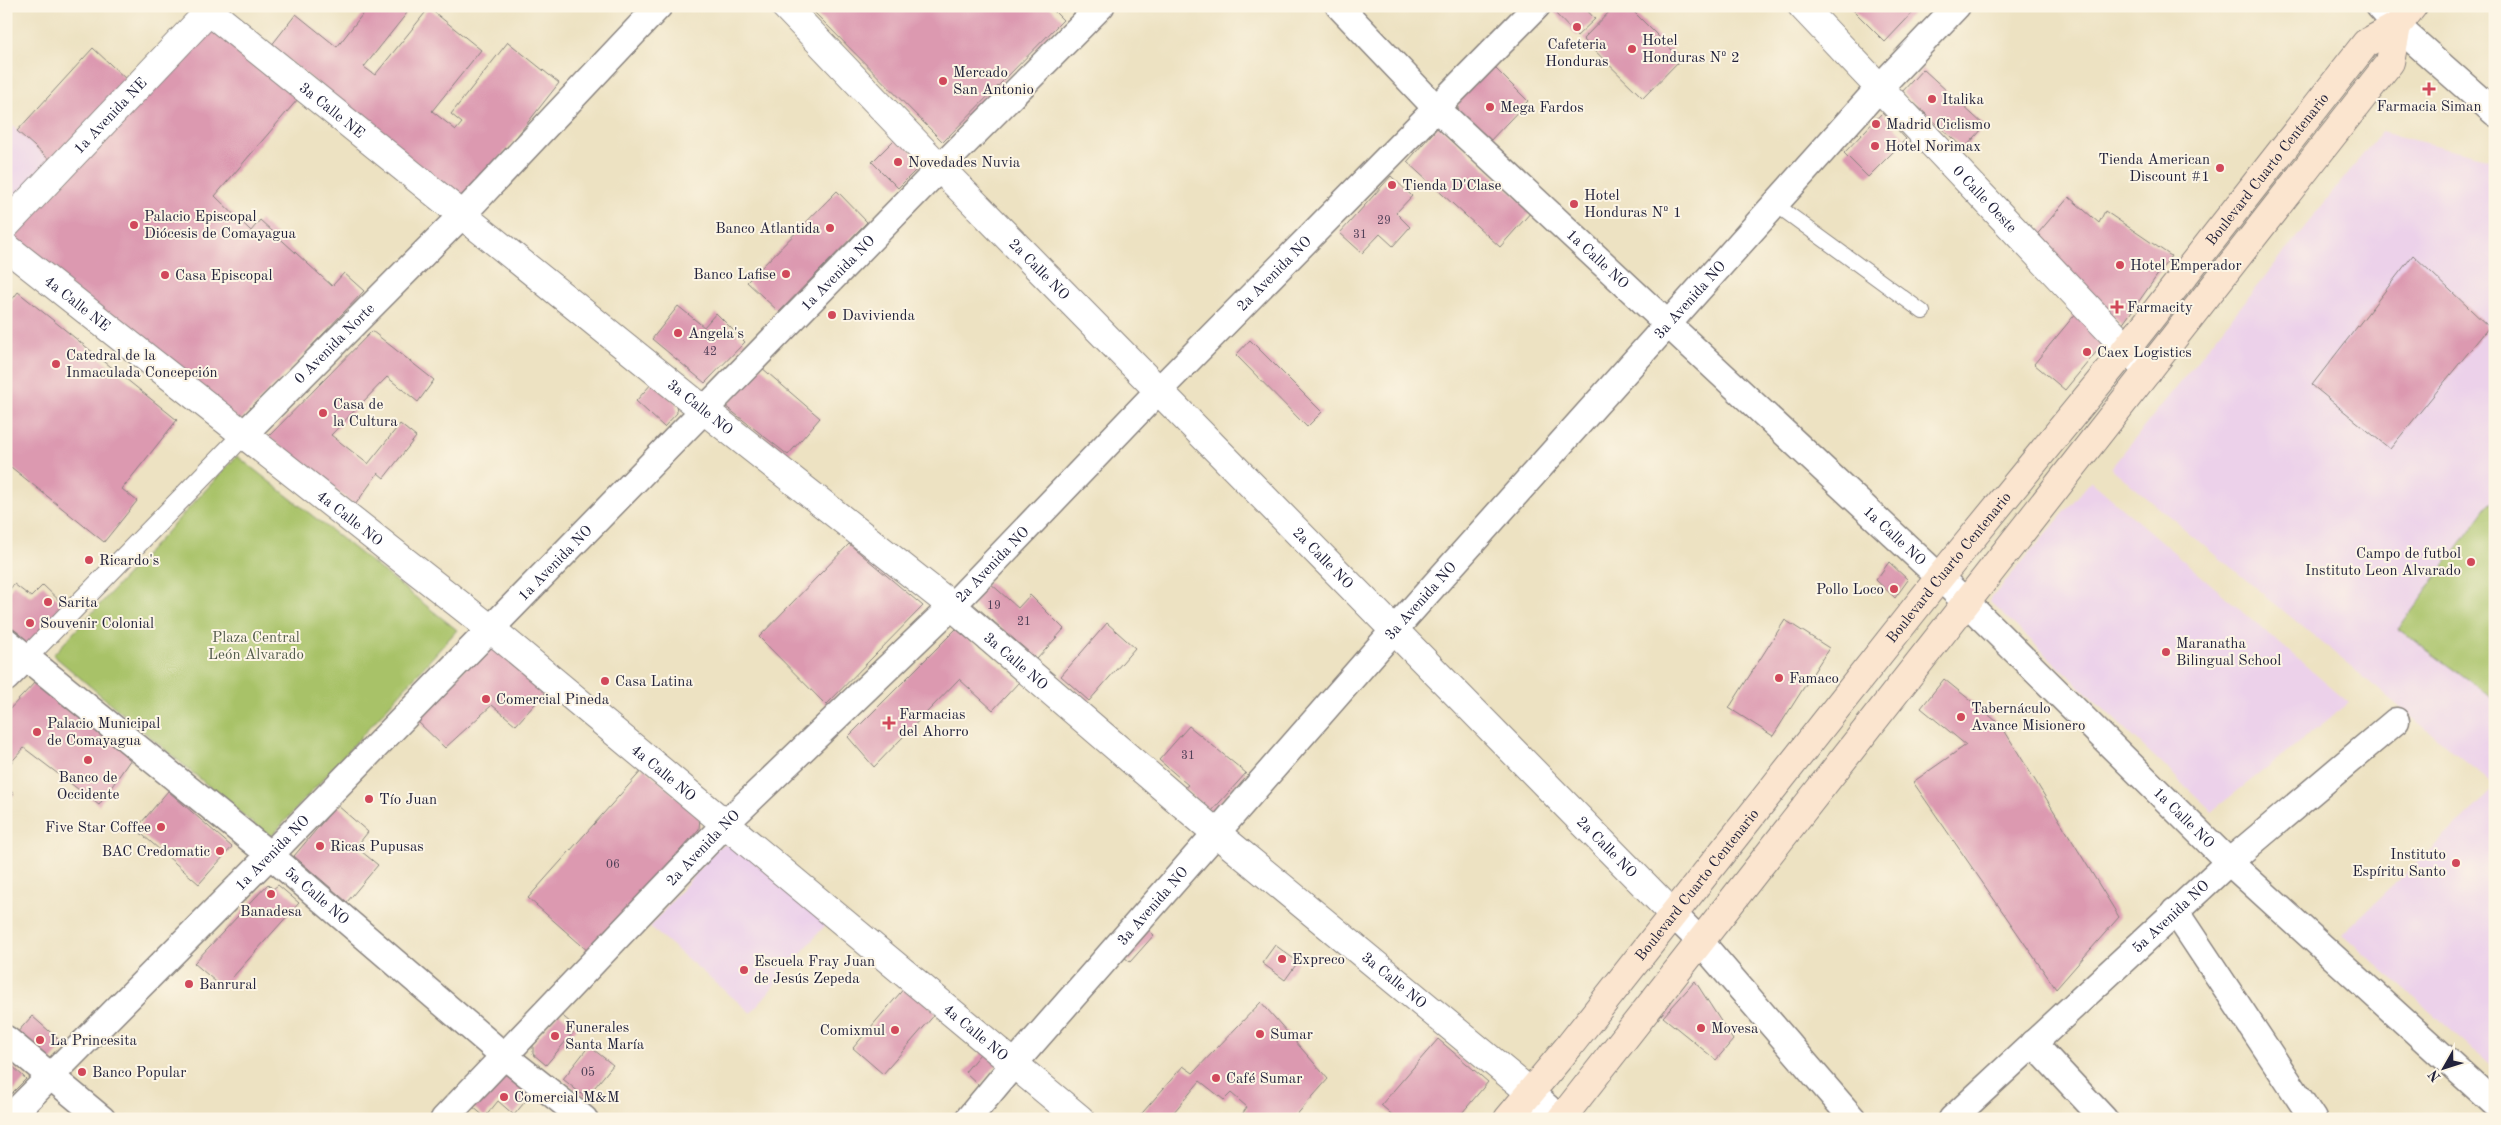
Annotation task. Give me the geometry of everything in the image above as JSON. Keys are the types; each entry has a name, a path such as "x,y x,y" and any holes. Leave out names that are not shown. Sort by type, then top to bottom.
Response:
{"main road":[{"name":"Boulevard Cuarto Centenario","path":"1508,1119 1570,1045 1940,578 2127,349 2366,43 2396,13"},
{"name":"Boulevard Cuarto Centenario","path":"1560,1119 2390,62 2396,13"}],"street":[{"name":"0 Avenida Norte","path":"6,678 462,214 659,6"},
{"name":"2a Calle NO","path":"785,6 940,168 1699,940 1853,1119"},
{"name":"1a Avenida NO","path":"8,1119 50,1074 270,855 940,168 1101,6"},
{"name":"1a Calle NO","path":"1338,6 1435,107 1669,323 1966,602 2229,862 2495,1104"},
{"name":"2a Avenida NO","path":"444,1119 726,823 952,606 1159,390 1435,107 1537,6"},
{"name":"0 Calle Oeste","path":"1802,6 2148,372"},
{"name":"3a Avenida NO","path":"968,1119 1215,832 1395,629 1879,88 1957,6"},
{"name":"3a Calle NE","path":"209,8 462,214"},
{"name":"1a Avenida NE","path":"6,225 209,8"},
{"path":"2396,13 2495,113"},
{"name":"3a Calle NO","path":"462,214 704,410 952,606 1215,832 1530,1092 1560,1119"},
{"name":"4a Calle NE","path":"6,247 244,434"},
{"name":"4a Calle NO","path":"244,434 490,628 1080,1119"},
{"name":"5a Calle NO","path":"6,641 270,855 503,1055 584,1119"},
{"name":"5a Avenida NO","path":"1952,1119 2229,862 2396,722"},
{"path":"2176,911 2313,1119"},
{"path":"6,1039 102,1119"},
{"path":"2032,1043 2104,1119"}],"lane":[{"path":"1776,204 1924,312"}],"shaded area":[{"path":"6,120 52,162 6,212"},
{"path":"2381,132 2495,160 2495,786 2111,468"},
{"name":"Maranatha Bilingual School","path":"2091,481 2349,703 2212,811 1989,601"},
{"name":"Instituto Espíritu Santo","path":"2492,791 2495,792 2495,1069 2342,934"},
{"name":"Escuela Fray Juan de Jesús Zepeda","path":"732,843 827,923 751,1013 650,927 718,847"}],"green space":[{"name":"Plaza Central León Alvarado","path":"237,456 457,630 270,838 53,655"},
{"name":"Campo de futbol Instituto Leon Alvarado","path":"2495,496 2495,700 2398,629"}],"building":[{"path":"369,6 398,6 407,13 364,67 375,75 429,8 481,50 432,111 456,130 462,123 451,114 508,42 559,83 465,202 271,46 296,14 337,47"},
{"name":"Mercado San Antonio","path":"808,6 1049,6 1063,20 943,142"},
{"name":"Cafeteria Honduras","path":"1556,6 1583,6 1595,19 1577,36 1552,10"},
{"name":"Hotel Honduras Nº 2","path":"1615,6 1628,6 1681,59 1643,98 1583,39"},
{"path":"1849,6 1919,6 1885,42"},
{"name":"Palacio Episcopal Diócesis de Comayagua","path":"213,27 298,99 215,196 251,231 260,220 332,286 344,273 364,291 240,421 10,239"},
{"path":"93,48 127,80 52,162 17,131"},
{"name":"Mega Fardos","path":"1492,65 1528,101 1488,143 1458,113 1458,100"},
{"name":"Italika","path":"1923,69 1985,126 1964,149 1902,92"},
{"name":"Hotel Norimax","path":"1882,113 1906,139 1868,177 1844,153"},
{"path":"1439,126 1532,211 1500,247 1407,162"},
{"name":"Novedades Nuvia","path":"897,137 923,163 898,188 872,162"},
{"path":"1391,176 1412,196 1396,213 1410,227 1393,246 1380,234 1362,253 1340,233"},
{"path":"837,191 867,222 779,312 747,282"},
{"name":"Hotel Emperador","path":"2069,197 2099,223 2105,211 2171,256 2122,325 2034,238"},
{"path":"2413,255 2489,327 2390,449 2312,385"},
{"name":"Catedral de la Inmaculada Concepción","path":"18,292 177,420 122,489 137,501 104,542 6,463 6,307"},
{"path":"678,306 704,327 716,313 745,342 705,383 652,339"},
{"path":"2077,312 2101,333 2102,345 2065,390 2034,364"},
{"name":"Casa de la Cultura","path":"372,331 434,380 418,402 387,377 331,435 368,464 400,424 416,437 384,478 378,473 355,505 268,437"},
{"path":"1250,340 1322,412 1307,427 1236,355"},
{"path":"761,367 820,418 788,455 725,406"},
{"path":"653,382 676,403 677,413 664,427 636,401"},
{"path":"849,544 923,606 826,705 759,637"},
{"name":"Pollo Loco","path":"1889,562 1908,580 1895,598 1876,580"},
{"path":"989,582 1018,608 1030,595 1064,629 1037,659 971,602"},
{"path":"14,584 31,597 43,585 66,607 27,648 6,629 6,594"},
{"name":"Famaco","path":"1785,620 1829,648 1773,736 1729,708"},
{"path":"1107,623 1135,648 1089,701 1061,676"},
{"path":"956,629 1019,682 993,710 959,679 874,767 848,737"},
{"name":"Comercial Pineda","path":"490,644 546,692 516,725 492,705 445,748 414,718"},
{"path":"1944,679 2001,725 2119,917 2056,989 1913,782 1966,745 1921,708"},
{"path":"37,680 133,756 99,805 24,748 6,768 6,713"},
{"path":"1189,726 1246,773 1211,812 1184,788 1188,785 1159,760"},
{"path":"644,768 700,818 699,829 589,952 528,898"},
{"path":"6,787 14,794 6,803"},
{"path":"168,791 232,847 199,884 136,829"},
{"path":"337,805 368,832 356,847 378,865 347,902 294,856"},
{"path":"268,884 273,889 278,885 299,903 223,988 194,963"},
{"path":"1142,924 1154,935 1130,962 1117,951"},
{"path":"1275,945 1298,962 1285,980 1262,963"},
{"name":"Movesa","path":"1695,981 1733,1040 1716,1060 1663,1017"},
{"name":"Comixmul","path":"906,986 937,1012 883,1074 853,1048"},
{"name":"Sumar","path":"1261,1002 1328,1079 1293,1119 1244,1119 1241,1116 1247,1107 1231,1093 1224,1100 1200,1081 1168,1119 1137,1119 1183,1066 1193,1073"},
{"name":"Funerales Santa María","path":"559,1013 577,1028 546,1065 533,1054 533,1044"},
{"name":"La Princesita","path":"32,1016 65,1045 48,1064 15,1035"},
{"path":"1438,1039 1488,1082 1457,1119 1397,1119 1381,1105"},
{"path":"589,1046 613,1065 586,1098 563,1079"},
{"path":"984,1049 999,1062 979,1085 965,1072"},
{"path":"6,1060 26,1079 9,1096 6,1094"},
{"name":"Comercial M&M","path":"503,1068 533,1092 514,1115 498,1101 485,1117 472,1106"}],"place":[{"name":"Cafeteria Honduras","path":"1577,27"},
{"name":"Hotel Honduras Nº 2","path":"1632,49"},
{"name":"Mercado San Antonio","path":"943,81"},
{"name":"Farmacia Siman","path":"2429,89"},
{"name":"Italika","path":"1932,99"},
{"name":"Mega Fardos","path":"1490,107"},
{"name":"Madrid Ciclismo","path":"1876,124"},
{"name":"Hotel Norimax","path":"1875,146"},
{"name":"Novedades Nuvia","path":"898,162"},
{"name":"Tienda American Discount #1","path":"2220,168"},
{"name":"Tienda D'Clase","path":"1392,185"},
{"name":"Hotel Honduras Nº 1","path":"1574,204"},
{"name":"Palacio Episcopal Diócesis de Comayagua","path":"134,225"},
{"name":"Banco Atlantida","path":"830,228"},
{"name":"Hotel Emperador","path":"2120,265"},
{"name":"Banco Lafise","path":"786,274"},
{"name":"Casa Episcopal","path":"165,275"},
{"name":"Farmacity","path":"2117,307"},
{"name":"Davivienda","path":"832,315"},
{"name":"Angela's","path":"678,333"},
{"name":"Caex Logistics","path":"2087,352"},
{"name":"Catedral de la Inmaculada Concepción","path":"56,364"},
{"name":"Casa de la Cultura","path":"323,413"},
{"name":"Ricardo's","path":"89,560"},
{"name":"Campo de futbol Instituto Leon Alvarado","path":"2471,562"},
{"name":"Pollo Loco","path":"1894,589"},
{"name":"Sarita","path":"48,602"},
{"name":"Souvenir Colonial","path":"30,623"},
{"name":"Maranatha Bilingual School","path":"2166,652"},
{"name":"Famaco","path":"1779,678"},
{"name":"Casa Latina","path":"605,681"},
{"name":"Comercial Pineda","path":"486,699"},
{"name":"Tabernáculo Avance Misionero","path":"1961,717"},
{"name":"Farmacias del Ahorro","path":"889,723"},
{"name":"Palacio Municipal de Comayagua","path":"37,732"},
{"name":"Banco de Occidente","path":"88,760"},
{"name":"Tío Juan","path":"369,799"},
{"name":"Five Star Coffee","path":"161,827"},
{"name":"Ricas Pupusas","path":"320,846"},
{"name":"BAC Credomatic","path":"220,851"},
{"name":"Instituto Espíritu Santo","path":"2456,863"},
{"name":"Banadesa","path":"271,894"},
{"name":"Expreco","path":"1282,959"},
{"name":"Escuela Fray Juan de Jesús Zepeda","path":"744,970"},
{"name":"Banrural","path":"189,984"},
{"name":"Movesa","path":"1701,1028"},
{"name":"Comixmul","path":"895,1030"},
{"name":"Sumar","path":"1260,1034"},
{"name":"Funerales Santa María","path":"555,1036"},
{"name":"La Princesita","path":"40,1040"},
{"name":"Banco Popular","path":"82,1072"},
{"name":"Café Sumar","path":"1216,1078"},
{"name":"Comercial M&M","path":"504,1097"}]}
